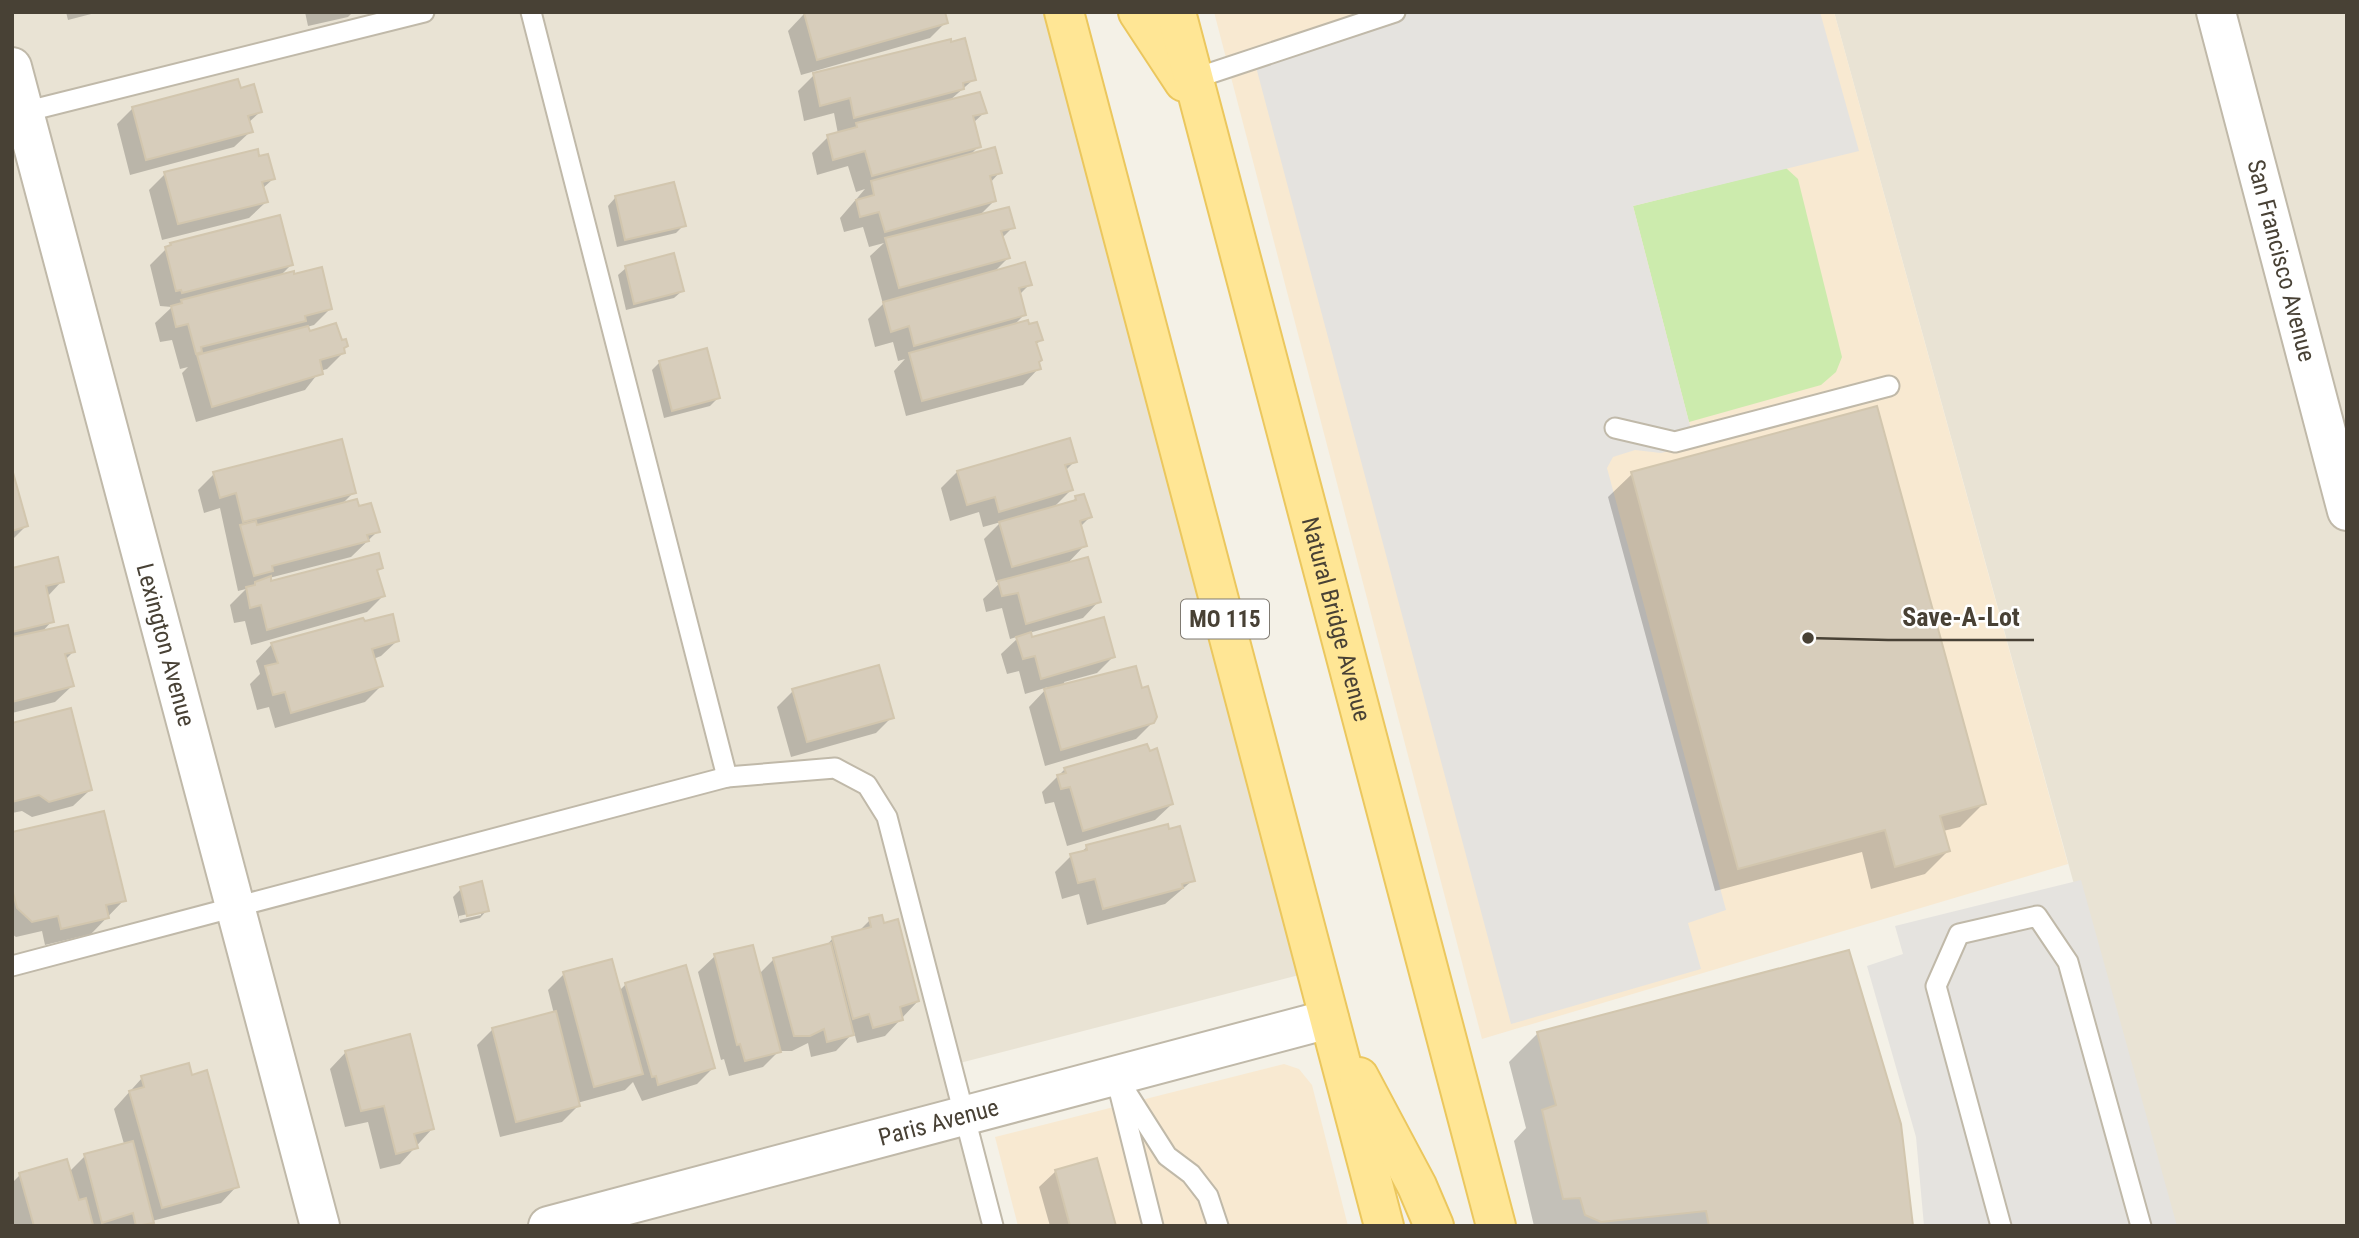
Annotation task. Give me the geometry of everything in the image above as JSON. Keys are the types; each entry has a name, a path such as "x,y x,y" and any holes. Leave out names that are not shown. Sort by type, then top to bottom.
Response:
{"main road":[{"name":"MO 115","path":"1064,12 1384,1226"},
{"path":"1138,12 1197,93"},
{"name":"Natural Bridge Avenue","path":"1176,12 1496,1226"},
{"path":"1329,1019 1417,1186 1434,1226"}],"street":[{"name":"San Francisco Avenue","path":"2216,12 2347,511"},
{"name":"Lexington Avenue","path":"12,66 320,1226"},
{"name":"Paris Avenue","path":"548,1226 1329,1019"}],"lane":[{"path":"24,112 424,12"},
{"path":"531,12 727,776"},
{"path":"1197,93 1395,12"},
{"path":"1615,428 1675,442 1889,386"},
{"path":"12,966 236,909 727,776 835,768 867,785 887,817 993,1226"},
{"path":"2001,1226 1937,986 1959,934 2037,916 2068,962 2140,1226"},
{"path":"1116,1076 1153,1226"},
{"path":"1116,1076 1167,1156 1191,1174 1208,1196 1218,1226"}],"shaded area":[{"path":"12,12 1043,12 1303,974 952,1065 989,1226 12,1226"},
{"path":"1214,12 1834,12 2068,864 1482,1039"},
{"path":"1402,12 1820,12 1859,151 1633,206 1695,445 1661,453 1635,450 1613,457 1607,468 1726,910 1688,923 1701,969 1511,1024 1252,52"},
{"path":"1834,12 2347,12 2347,1226 2168,1226"},
{"path":"2081,880 2177,1226 1924,1226 1916,1137 1867,966 1903,954 1895,926"},
{"path":"1284,1064 1299,1069 1312,1085 1348,1226 1018,1226 995,1137"}],"green space":[{"path":"1786,168 1798,179 1842,357 1836,372 1821,385 1689,422 1633,206"}],"building":[{"path":"945,12 948,23 817,60 804,13"},
{"path":"965,38 976,80 963,83 964,89 854,118 850,98 820,106 813,73 951,39 951,42"},
{"path":"238,79 241,88 254,84 262,112 248,116 253,132 146,160 132,107"},
{"path":"980,92 987,113 973,116 981,147 872,176 865,151 833,160 827,135 857,127 856,123"},
{"path":"995,147 1002,173 990,176 996,201 885,232 879,212 860,217 856,200 874,195 871,181"},
{"path":"258,149 259,156 268,154 275,179 262,182 268,202 178,224 164,172"},
{"path":"674,182 686,226 625,240 615,196"},
{"path":"1009,207 1015,228 1001,231 1010,258 899,288 885,238"},
{"path":"280,215 293,265 182,293 181,290 176,291 165,247 171,245 170,243"},
{"path":"674,253 684,291 634,304 625,266"},
{"path":"1025,262 1032,285 1019,288 1026,315 914,346 909,326 891,332 883,302"},
{"path":"322,267 332,309 305,316 306,321 201,347 202,352 196,354 188,324 176,327 171,306 182,303 181,300 294,271 294,274"},
{"path":"1028,320 1029,324 1037,322 1043,340 1036,342 1042,360 1039,362 1041,369 922,401 909,353"},
{"path":"336,323 342,340 346,339 348,346 344,348 345,353 320,360 323,374 212,407 197,355 308,326 310,331"},
{"path":"707,348 720,398 672,411 659,361"},
{"path":"1877,406 1986,804 1940,816 1950,851 1895,867 1885,830 1738,869 1631,472"},
{"path":"1070,438 1077,462 1065,465 1073,490 999,512 995,497 967,505 957,471"},
{"path":"342,439 356,493 243,522 236,493 220,498 213,472"},
{"path":"12,469 28,526 12,531"},
{"path":"1084,494 1092,517 1080,521 1087,546 1012,567 999,522 1076,500 1075,496"},
{"path":"357,499 359,506 371,503 380,532 367,535 369,541 272,566 273,571 254,576 240,525 256,521 257,525"},
{"path":"379,553 383,568 377,570 385,596 267,630 261,605 250,608 246,587 255,585 255,582 271,576 271,581"},
{"path":"58,557 64,582 46,586 54,622 12,632 12,568"},
{"path":"1088,557 1101,602 1026,624 1018,593 1002,596 998,581"},
{"path":"393,614 399,641 372,649 383,686 291,713 285,692 273,695 265,666 278,663 271,643 363,618 365,621"},
{"path":"1104,617 1115,657 1041,679 1035,656 1023,659 1016,637 1031,632 1032,637"},
{"path":"68,625 75,652 65,654 74,686 12,702 12,637"},
{"path":"879,665 894,718 807,742 792,689"},
{"path":"1136,666 1142,688 1148,686 1157,717 1154,723 1061,750 1044,689"},
{"path":"71,708 92,790 49,802 39,795 12,802 12,723"},
{"path":"1147,744 1150,751 1157,748 1173,804 1083,831 1070,787 1061,789 1057,775 1066,773 1064,768"},
{"path":"104,811 126,901 106,905 109,918 61,929 58,916 32,922 17,908 12,889 12,832"},
{"path":"1168,824 1169,829 1180,826 1195,881 1182,884 1183,888 1103,909 1095,879 1078,883 1070,854 1087,850 1086,845"},
{"path":"482,881 489,911 467,916 460,887"},
{"path":"882,915 884,923 898,919 919,1001 900,1007 903,1020 873,1028 869,1014 853,1019 832,937 871,927 869,918"},
{"path":"831,943 854,1035 827,1042 824,1029 810,1036 794,1036 773,958"},
{"path":"753,945 781,1052 745,1061 740,1044 737,1045 714,954"},
{"path":"1849,950 1901,1124 1913,1226 1709,1226 1706,1211 1601,1222 1585,1215 1580,1198 1563,1199 1542,1110 1556,1105 1537,1032"},
{"path":"612,959 643,1074 594,1087 563,972"},
{"path":"686,965 715,1068 658,1085 656,1076 652,1077 625,983"},
{"path":"556,1011 580,1106 516,1122 492,1028"},
{"path":"410,1034 434,1129 414,1134 418,1148 396,1154 384,1106 361,1111 345,1051"},
{"path":"189,1063 192,1075 207,1070 239,1187 162,1208 129,1091 144,1087 141,1076"},
{"path":"133,1141 154,1223 136,1226 133,1213 102,1223 84,1154"},
{"path":"1097,1158 1116,1226 1070,1226 1055,1170"},
{"path":"67,1159 79,1200 86,1198 93,1225 34,1226 19,1173"}],"place":[{"name":"Save-A-Lot","path":"1808,638"}]}
